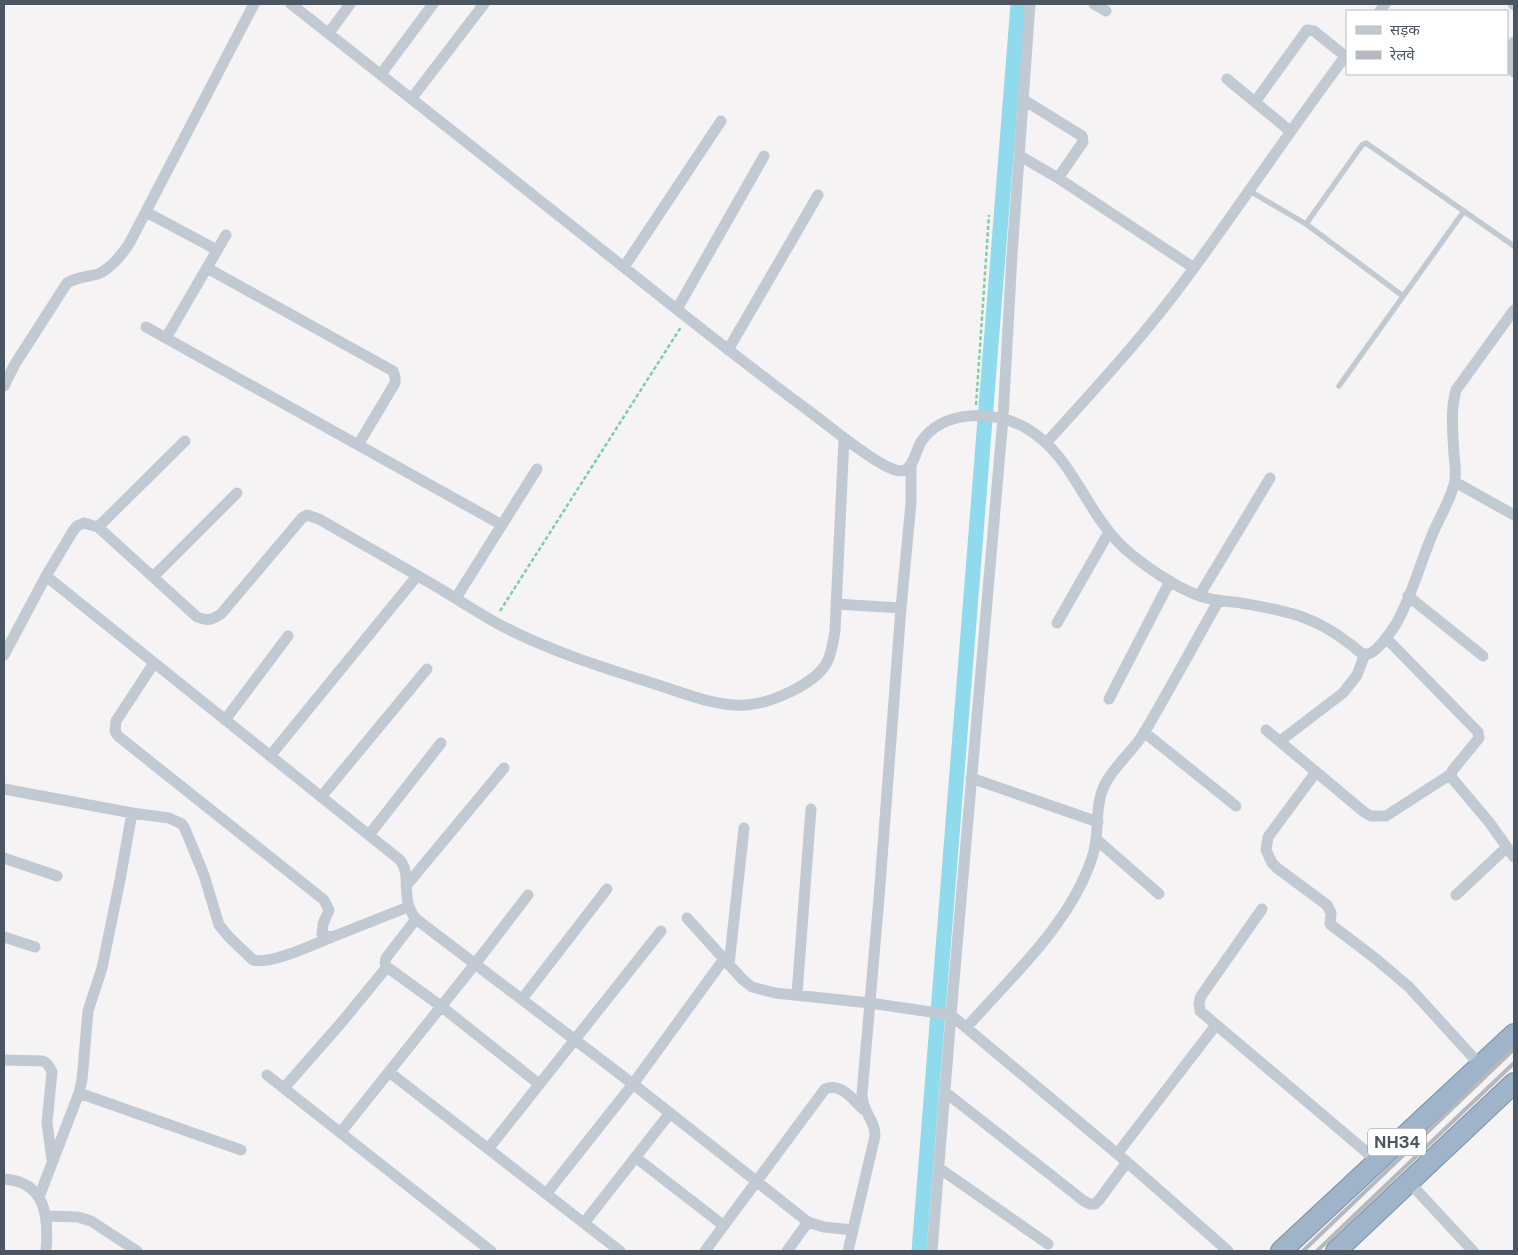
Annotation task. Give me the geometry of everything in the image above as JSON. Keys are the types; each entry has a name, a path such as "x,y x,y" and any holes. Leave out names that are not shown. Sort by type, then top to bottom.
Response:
{"highway":[{"name":"NH34","path":"1281,1251 1514,1034"},
{"name":"NH34","path":"1336,1251 1514,1083"}],"street":[{"path":"4,386 15,364 67,283 74,279 98,274 117,260 130,244 254,4"},
{"path":"293,4 728,350 844,438 885,466 903,471 908,469 922,440 934,428 959,417 988,417 1026,428 1046,443 1063,461 1109,532 1125,549 1170,581 1199,596 1298,615 1332,630 1359,652 1365,654 1371,653 1386,638 1398,619 1455,482 1452,405 1456,390 1514,310"},
{"path":"329,33 350,4"},
{"path":"381,74 432,4"},
{"path":"412,98 484,4"},
{"path":"932,1251 945,1092 947,1015 971,778 988,417 1012,255 1030,4"},
{"path":"1094,4 1106,11"},
{"path":"1046,443 1126,354 1194,268 1346,55 1314,32 1307,30 1255,102"},
{"path":"1514,42 1509,52 1509,61 1514,72"},
{"path":"1227,79 1290,131"},
{"path":"1024,100 1082,136 1083,142 1058,178"},
{"path":"624,267 721,121"},
{"path":"677,310 764,156"},
{"path":"1020,156 1058,178 1194,268"},
{"path":"728,350 818,195"},
{"path":"146,212 217,250"},
{"path":"166,338 226,235"},
{"path":"207,268 393,371 395,383 358,445"},
{"path":"146,327 502,525"},
{"path":"4,655 46,576 77,526 84,523 98,527 197,617 206,621 221,614 302,518 307,515 319,519 516,634 547,647 689,695 729,704 746,705 760,703 806,684 826,664 831,652 835,631 844,438"},
{"path":"98,527 185,441"},
{"path":"865,1111 862,1094 911,504 911,464"},
{"path":"456,598 538,469"},
{"path":"1199,596 1270,478"},
{"path":"1455,482 1514,516"},
{"path":"154,577 237,493"},
{"path":"1057,623 1109,532"},
{"path":"46,576 369,835 404,866 408,907 416,919 633,1084 808,1222 824,1227 853,1230"},
{"path":"270,756 417,576"},
{"path":"1109,699 1170,581"},
{"path":"1408,596 1483,656"},
{"path":"966,1028 1054,928 1081,884 1092,859 1097,840 1100,796 1113,771 1144,732 1219,600"},
{"path":"836,604 901,608"},
{"path":"4,628 15,634"},
{"path":"225,720 288,636"},
{"path":"1266,730 1371,816 1386,816 1450,774 1479,738 1478,732 1386,638"},
{"path":"1280,741 1343,692 1358,675 1365,654"},
{"path":"154,663 116,722 115,731 118,736 324,900 329,910 323,924 322,934 332,937"},
{"path":"321,797 427,669"},
{"path":"1144,732 1236,806"},
{"path":"369,835 441,743"},
{"path":"406,886 504,768"},
{"path":"1316,772 1268,837 1266,850 1268,857 1277,868 1328,905 1331,913 1330,924 1376,959 1409,988 1480,1065"},
{"path":"1450,774 1452,780 1489,822 1514,857"},
{"path":"971,778 1098,822"},
{"path":"4,789 169,818 182,824 204,875 219,925 228,937 253,960 271,960 408,907"},
{"path":"796,994 811,809"},
{"path":"39,1198 79,1093 82,1080 88,1010 102,968 132,813"},
{"path":"546,1194 727,962 744,828"},
{"path":"1097,840 1159,894"},
{"path":"1456,895 1507,847"},
{"path":"4,858 56,876"},
{"path":"522,999 607,889"},
{"path":"341,1132 528,895"},
{"path":"1262,909 1201,996 1200,1010 1377,1161"},
{"path":"687,918 752,987 775,993 870,1002 947,1015 966,1028 1127,1162 1228,1251"},
{"path":"416,919 386,958 385,964 442,1006 539,1084"},
{"path":"488,1149 661,930"},
{"path":"4,937 35,947"},
{"path":"284,1088 342,1023 387,966"},
{"path":"1117,1154 1216,1025"},
{"path":"4,1060 43,1061 50,1067 52,1072 47,1123 53,1162"},
{"path":"389,1072 620,1251"},
{"path":"268,1075 491,1251"},
{"path":"705,1251 824,1089 838,1087 865,1111 873,1122 875,1136 848,1251"},
{"path":"945,1092 1084,1202 1095,1204 1127,1162"},
{"path":"79,1093 241,1150"},
{"path":"584,1223 670,1113"},
{"path":"635,1158 723,1226"},
{"path":"939,1168 1048,1244"},
{"path":"4,1179 25,1184 32,1188 39,1198 47,1216 46,1251"},
{"path":"1409,1182 1473,1251"},
{"path":"47,1216 91,1221 137,1251"},
{"path":"788,1251 808,1222"}],"lane":[{"path":"1306,224 1364,143 1514,246"},
{"path":"1248,190 1306,224 1403,296"},
{"path":"1339,386 1464,211"}],"path":[{"path":"988,417 990,215"},
{"path":"494,621 688,318"}],"waterway":[{"path":"919,1251 1018,4"}],"railway":[{"path":"1303,1251 1514,1049"},
{"path":"1317,1251 1514,1063"}]}
